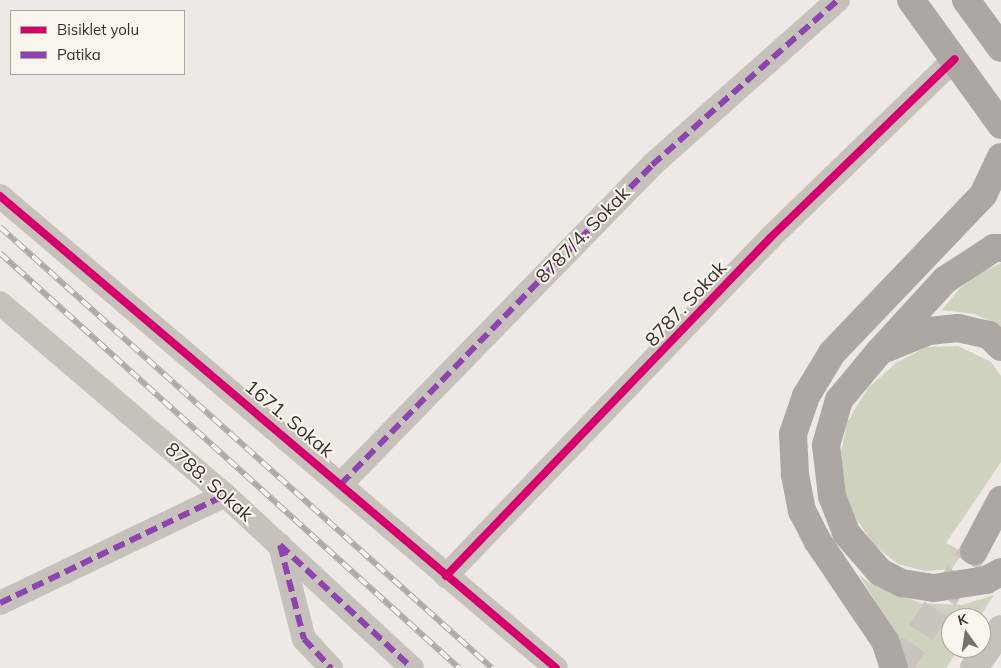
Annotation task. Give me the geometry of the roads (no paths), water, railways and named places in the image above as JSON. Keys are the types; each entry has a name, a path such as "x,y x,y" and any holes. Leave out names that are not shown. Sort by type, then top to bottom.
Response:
{"highway":[{"path":"911,0 1001,125"},
{"path":"966,0 1001,48"},
{"path":"894,668 885,641 817,540 802,511 795,474 794,434 806,396 832,353 983,195 1001,157"},
{"path":"1001,248 994,248 945,280 879,352 839,400 826,444 832,496 846,533 880,572 902,583 934,588 986,580 1001,572"},
{"path":"879,352 929,331 958,328 989,335 1001,347"},
{"path":"974,552 1001,500"}],"street":[{"name":"8787/4. Sokak","path":"341,484 652,165 838,0"},
{"name":"8787. Sokak","path":"446,576 770,238 955,59"},
{"name":"1671. Sokak","path":"0,196 556,668"},
{"name":"8788. Sokak","path":"0,303 225,495 412,668"},
{"path":"0,603 225,495"},
{"path":"280,545 304,639 332,668"},
{"path":"974,668 1001,629"}],"tunnel":[{"path":"898,668 974,551"}],"railway":[{"path":"0,227 492,668"},
{"path":"0,253 459,668"}]}
